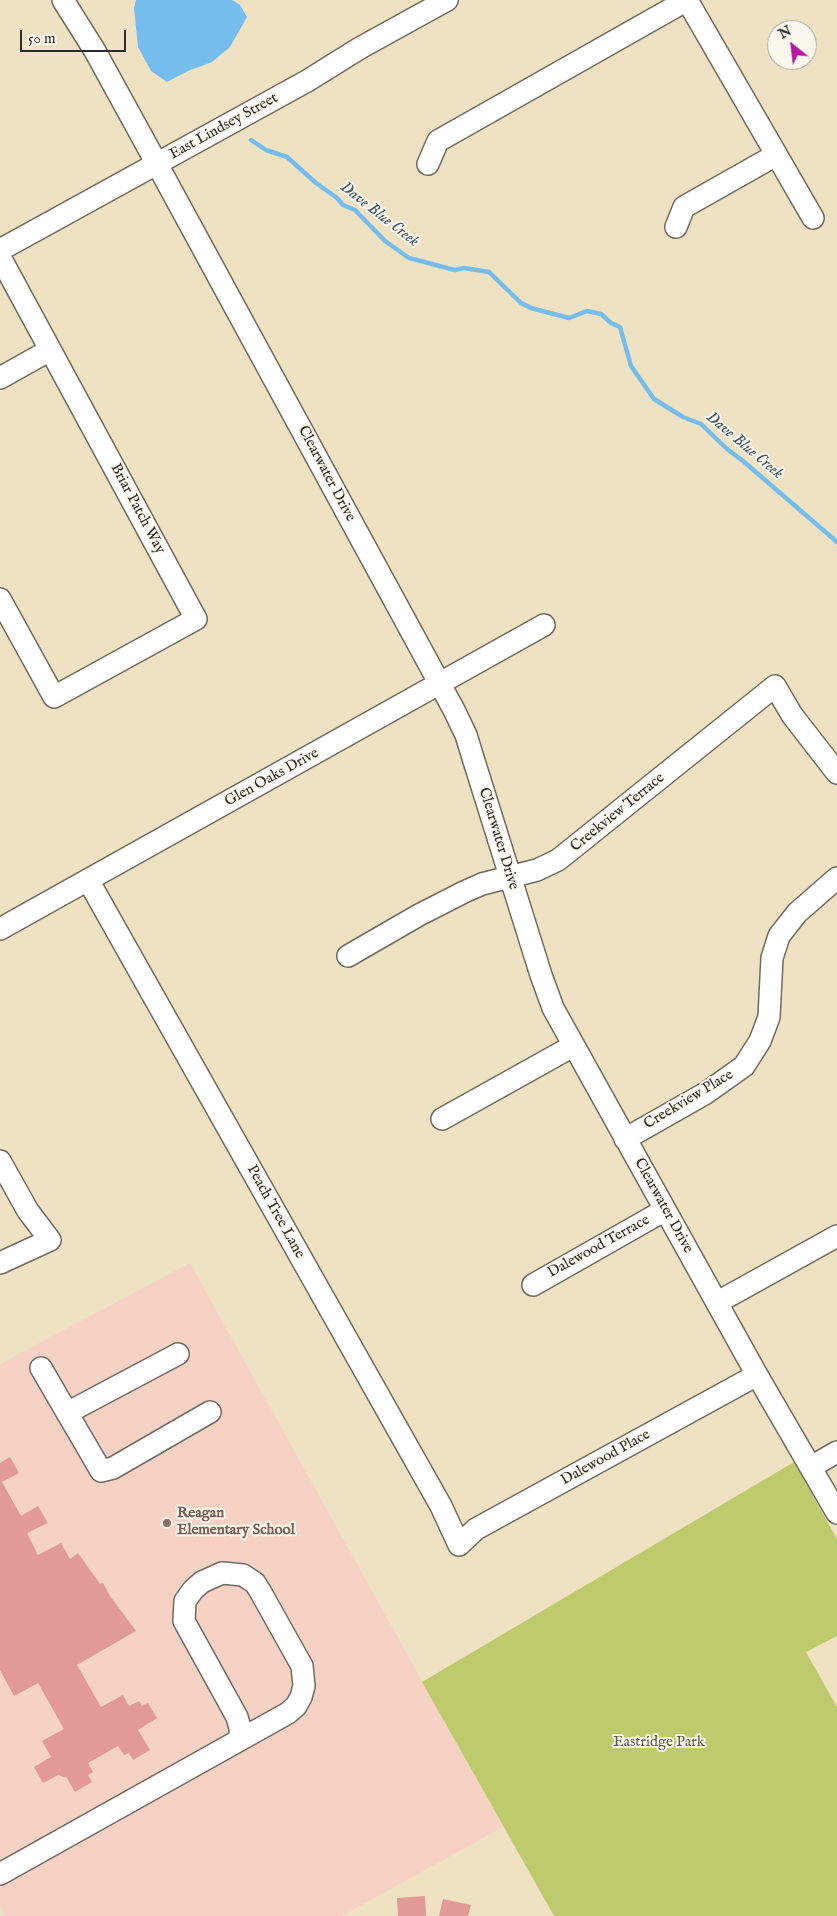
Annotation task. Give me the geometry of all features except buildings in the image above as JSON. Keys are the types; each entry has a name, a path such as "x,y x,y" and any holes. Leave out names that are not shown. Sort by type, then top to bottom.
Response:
{"street":[{"name":"Clearwater Drive","path":"63,0 95,51 440,684 466,735 547,993 573,1046 718,1302 757,1375 837,1513"},
{"name":"East Lindsey Street","path":"0,250 307,81 360,48 447,0"},
{"path":"428,164 438,141 687,0 813,218"},
{"path":"676,226 684,207 776,155"},
{"name":"Briar Patch Way","path":"0,257 196,618 54,697 0,599"},
{"path":"0,378 50,350"},
{"name":"Glen Oaks Drive","path":"0,929 544,625"},
{"name":"Creekview Terrace","path":"348,956 450,898 482,884 537,870 558,860 775,686 792,715 837,773"},
{"name":"Creekview Place","path":"625,1138 706,1093 744,1066 760,1041 769,1018 772,958 779,936 797,913 837,878"},
{"name":"Peach Tree Lane","path":"88,880 441,1506 459,1545"},
{"path":"442,1119 573,1046"},
{"path":"0,1161 28,1211 50,1240 0,1263"},
{"name":"Dalewood Terrace","path":"533,1284 666,1210"},
{"path":"718,1302 837,1236"},
{"path":"67,1413 178,1354"},
{"path":"41,1368 101,1471 113,1468 210,1412"},
{"name":"Dalewood Place","path":"459,1545 476,1529 757,1375"},
{"path":"811,1467 837,1452"},
{"path":"0,1874 240,1740 288,1713 296,1706 301,1698 304,1676 302,1666 260,1590 255,1583 242,1575 222,1574 202,1582 193,1590 185,1602 184,1621 237,1717 240,1728 240,1740"}],"shaded area":[{"name":"Reagan Elementary School","path":"190,1263 503,1827 342,1916 5,1916 0,1907 0,1364"}],"green space":[{"name":"Eastridge Park","path":"794,1462 837,1539 837,1636 806,1652 837,1707 837,1916 554,1916 422,1682"}],"water":[{"path":"136,0 232,0 240,5 247,17 230,47 212,62 188,71 167,82 151,71 138,47 134,8"}],"waterway":[{"name":"Dave Blue Creek","path":"251,140 266,150 287,157 343,205 355,210 385,241 409,258 455,270 464,268 489,272 521,303 531,308 569,318 587,311 601,314 611,323 620,327 631,366 654,399 683,417 701,424 727,449 837,542"}],"place":[{"name":"Reagan Elementary School","path":"167,1523"}]}
